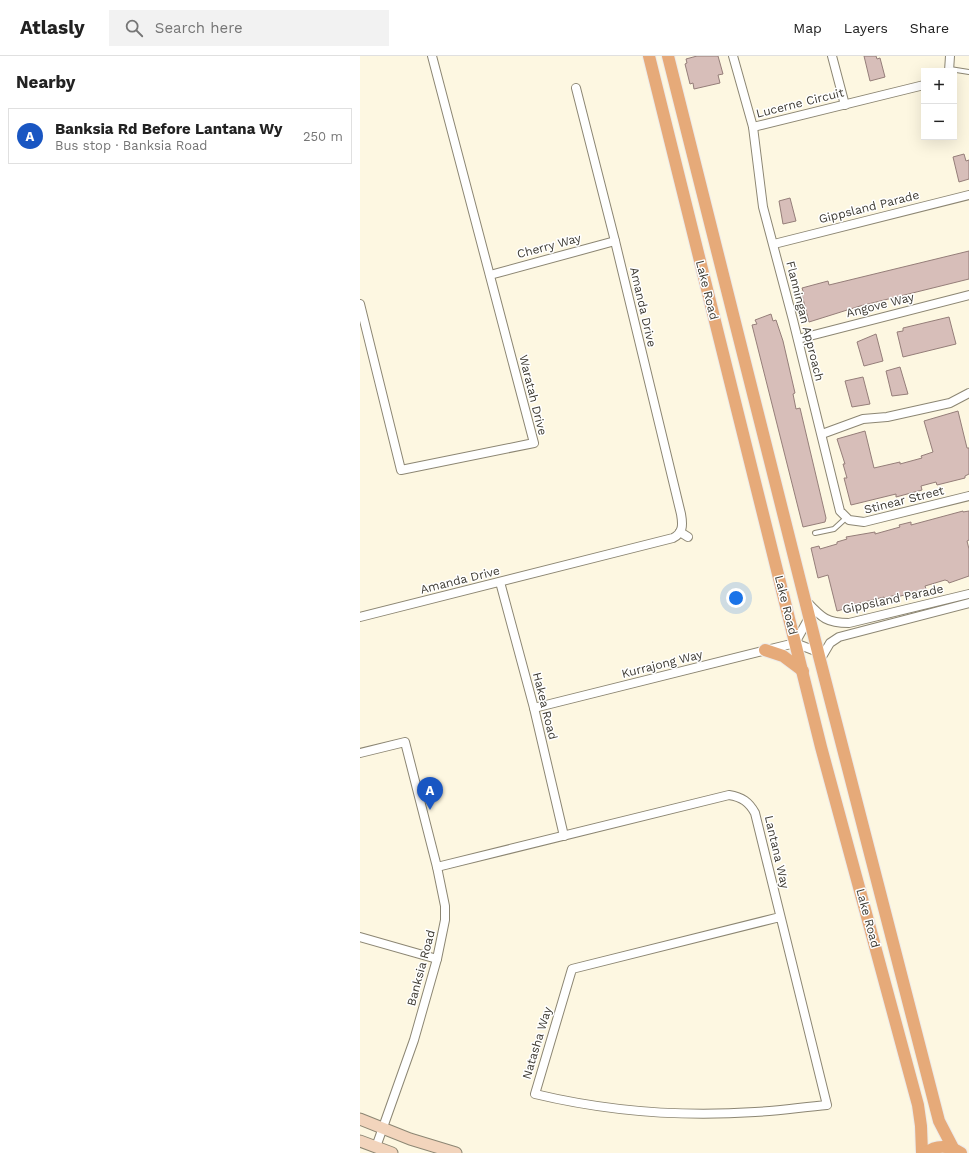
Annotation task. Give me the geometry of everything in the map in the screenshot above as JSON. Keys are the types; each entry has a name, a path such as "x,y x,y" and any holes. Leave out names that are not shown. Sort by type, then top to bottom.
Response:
{"main road":[{"name":"Lake Road","path":"649,56 795,643 918,1105 921,1126 922,1153"},
{"name":"Lake Road","path":"668,56 784,519 940,1123 960,1152"},
{"path":"765,650 783,656 803,671"},
{"path":"360,1119 384,1129 456,1153"},
{"path":"360,1141 392,1153"},
{"path":"926,1153 936,1147 960,1152"}],"street":[{"name":"Waratah Drive","path":"360,306 401,470 534,443 432,56"},
{"name":"Lucerne Circuit","path":"733,56 753,127 921,86"},
{"path":"832,56 845,105"},
{"path":"949,68 950,56"},
{"name":"Amanda Drive","path":"360,617 672,538 680,532 682,525 680,514 615,241 576,88"},
{"name":"Flanningan Approach","path":"753,127 761,199 798,338 839,507 846,518"},
{"name":"Gippsland Parade","path":"774,244 969,195"},
{"name":"Cherry Way","path":"490,275 615,241"},
{"name":"Angove Way","path":"798,338 969,295"},
{"path":"822,434 863,419 887,417 950,403 969,393"},
{"name":"Stinear Street","path":"846,518 853,522 864,522 969,496"},
{"path":"680,532 688,536"},
{"name":"Hakea Road","path":"500,582 534,708 564,836"},
{"name":"Gippsland Parade","path":"806,601 825,620 836,623 849,623 969,594"},
{"name":"Gippsland Parade","path":"819,656 830,643 839,637 969,603"},
{"path":"810,615 795,643 819,656"},
{"name":"Kurrajong Way","path":"534,708 795,643"},
{"name":"Banksia Road","path":"360,753 405,742 437,867 445,906 445,920 437,959 414,1040 384,1129 376,1147"},
{"name":"Lantana Way","path":"437,867 729,795 737,796 750,805 755,813 827,1105"},
{"name":"Natasha Way","path":"780,917 572,969 535,1094 643,1111 675,1113 755,1112 827,1105"},
{"path":"360,937 437,959"}],"lane":[{"path":"957,71 969,72"},
{"path":"815,533 834,529 846,518"}],"building":[{"path":"697,56 718,56 723,74 718,75 720,83 694,89 693,83 690,84 685,64 687,63 686,59"},
{"path":"864,56 876,56 877,59 880,58 885,77 870,81"},
{"path":"964,154 966,161 969,160 969,179 959,182 953,157"},
{"path":"790,198 796,221 783,224 779,201"},
{"path":"969,251 969,279 860,306 809,322 802,295 804,294 802,288 828,281 829,285"},
{"path":"771,314 773,321 776,320 783,341 795,393 793,394 796,409 800,408 826,518 825,522 803,527 752,325 757,324 755,320"},
{"path":"949,317 956,344 903,357 897,332 903,331 903,328"},
{"path":"876,334 883,361 864,366 857,342"},
{"path":"900,367 908,394 892,396 886,371"},
{"path":"863,377 870,404 852,407 845,381"},
{"path":"958,411 967,448 969,448 969,474 965,476 965,478 937,485 936,482 921,486 922,490 896,497 896,494 851,505 844,478 847,478 843,464 845,464 837,439 865,431 874,468 900,462 900,464 922,458 921,456 933,452 924,421"},
{"path":"963,511 969,511 969,540 967,541 969,549 969,576 949,583 945,580 925,586 926,589 897,597 896,595 884,597 848,606 848,608 837,611 828,575 818,578 811,548 819,546 820,549 837,544 837,542 847,539 846,537 875,532 875,534 900,527 899,525 911,522 911,525"}],"place":[{"name":"Banksia Rd Before Lantana Wy","path":"430,810"}]}
